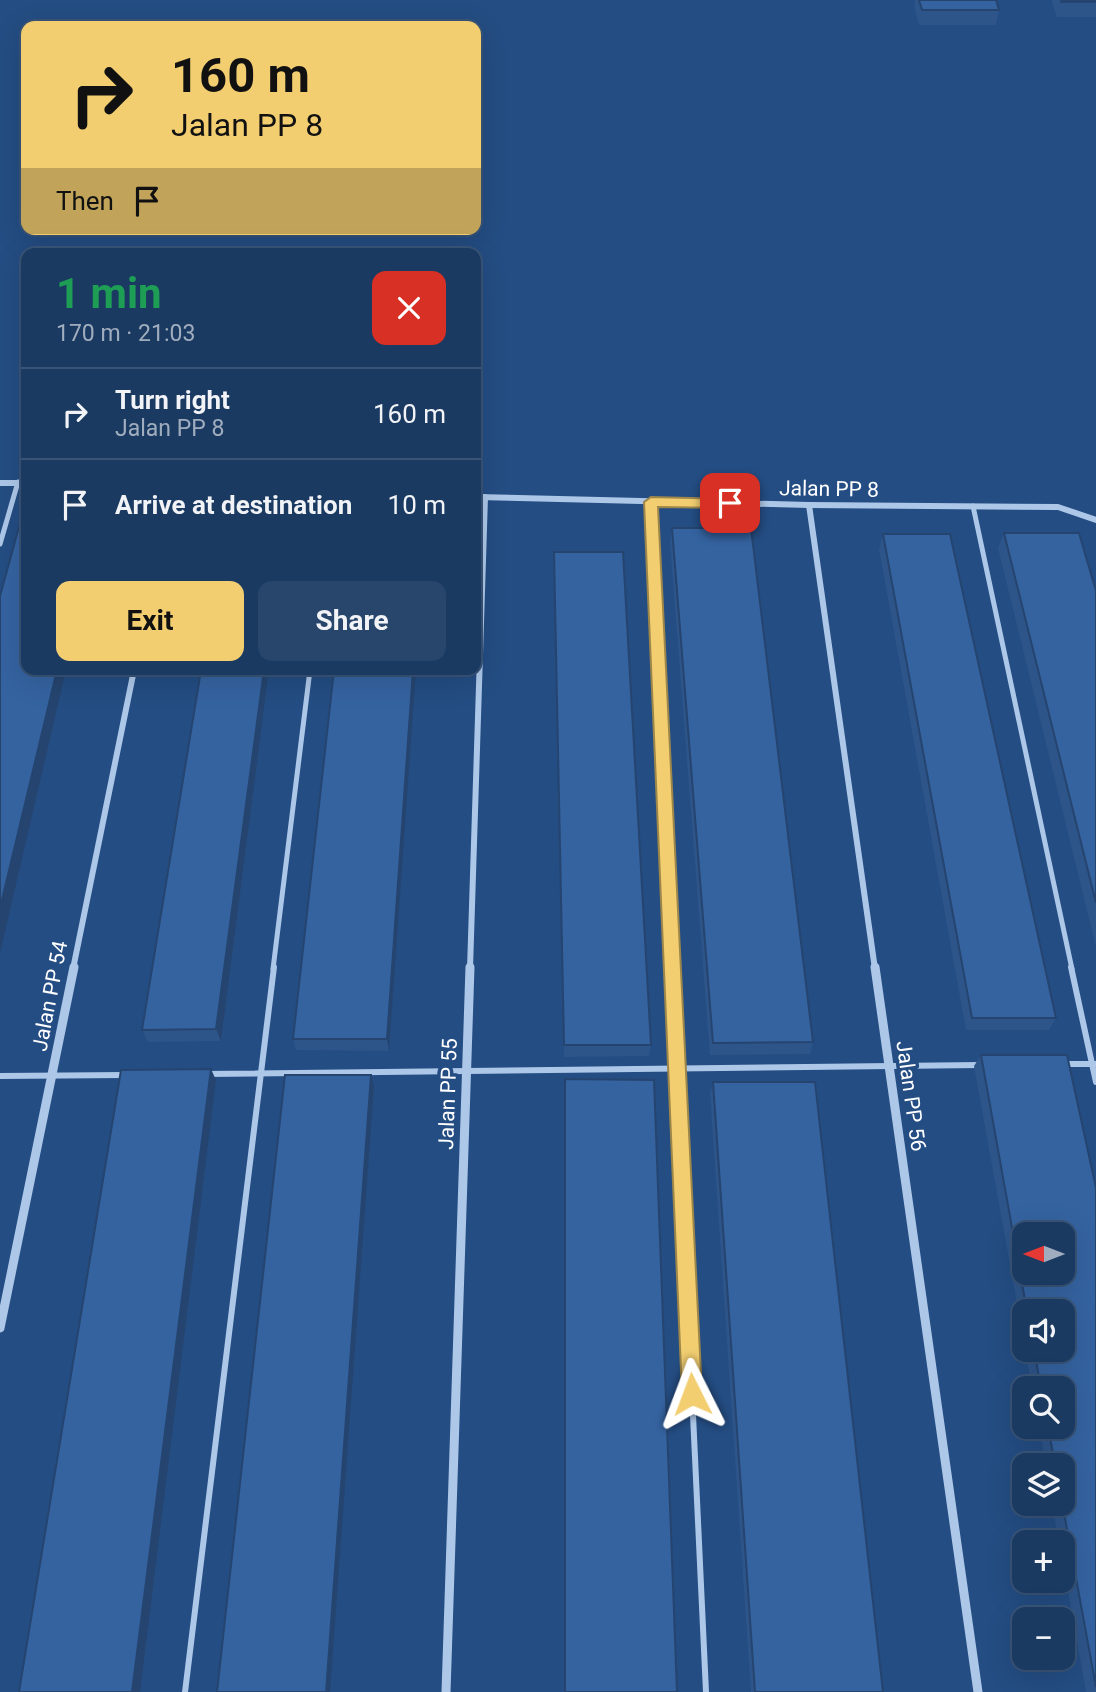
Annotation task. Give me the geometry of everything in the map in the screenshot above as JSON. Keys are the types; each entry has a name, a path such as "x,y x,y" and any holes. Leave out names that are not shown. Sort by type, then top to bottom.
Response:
{"street":[{"path":"0,483 21,482"},
{"name":"Jalan PP 8","path":"481,497 809,505 1058,507 1096,520"},
{"name":"Jalan PP 56","path":"809,505 978,1692"},
{"name":"Jalan PP 54","path":"0,1328 133,675"},
{"name":"Jalan PP 55","path":"446,1692 467,1071 477,675"}],"lane":[{"path":"0,544 18,482"},
{"path":"651,502 706,1692"},
{"path":"973,506 1096,1082"},
{"path":"185,1692 309,675"},
{"path":"1051,1065 1094,1064"},
{"path":"192,1074 984,1065"},
{"path":"0,1076 136,1075"}],"building":[{"path":"919,0 996,0 999,10 922,10"},
{"path":"1096,0 1096,2 1061,2"},
{"path":"21,520 21,675 56,675 0,908 0,596"},
{"path":"672,528 751,528 813,1042 713,1043"},
{"path":"1004,533 1079,533 1096,591 1096,903"},
{"path":"883,534 950,534 1056,1018 972,1018"},
{"path":"554,552 623,552 651,1045 564,1045"},
{"path":"200,675 263,675 216,1029 142,1030"},
{"path":"333,675 413,675 387,1039 293,1039"},
{"path":"981,1055 1067,1055 1096,1188 1096,1687 1075,1573 1075,1530 1067,1530 1065,1516 1075,1516 1075,1453 1053,1453 1050,1439 1075,1439 1075,1376 1039,1376 1036,1362 1075,1362 1075,1299 1025,1299 1022,1285 1075,1285 1075,1222 1012,1222 1012,1228"},
{"path":"211,1069 132,1692 19,1692 121,1070"},
{"path":"285,1075 371,1075 326,1692 217,1692"},
{"path":"565,1079 654,1080 677,1692 565,1692"},
{"path":"713,1082 815,1082 883,1692 755,1692"}],"route":[{"path":"692,1394 651,502 730,503"}]}
